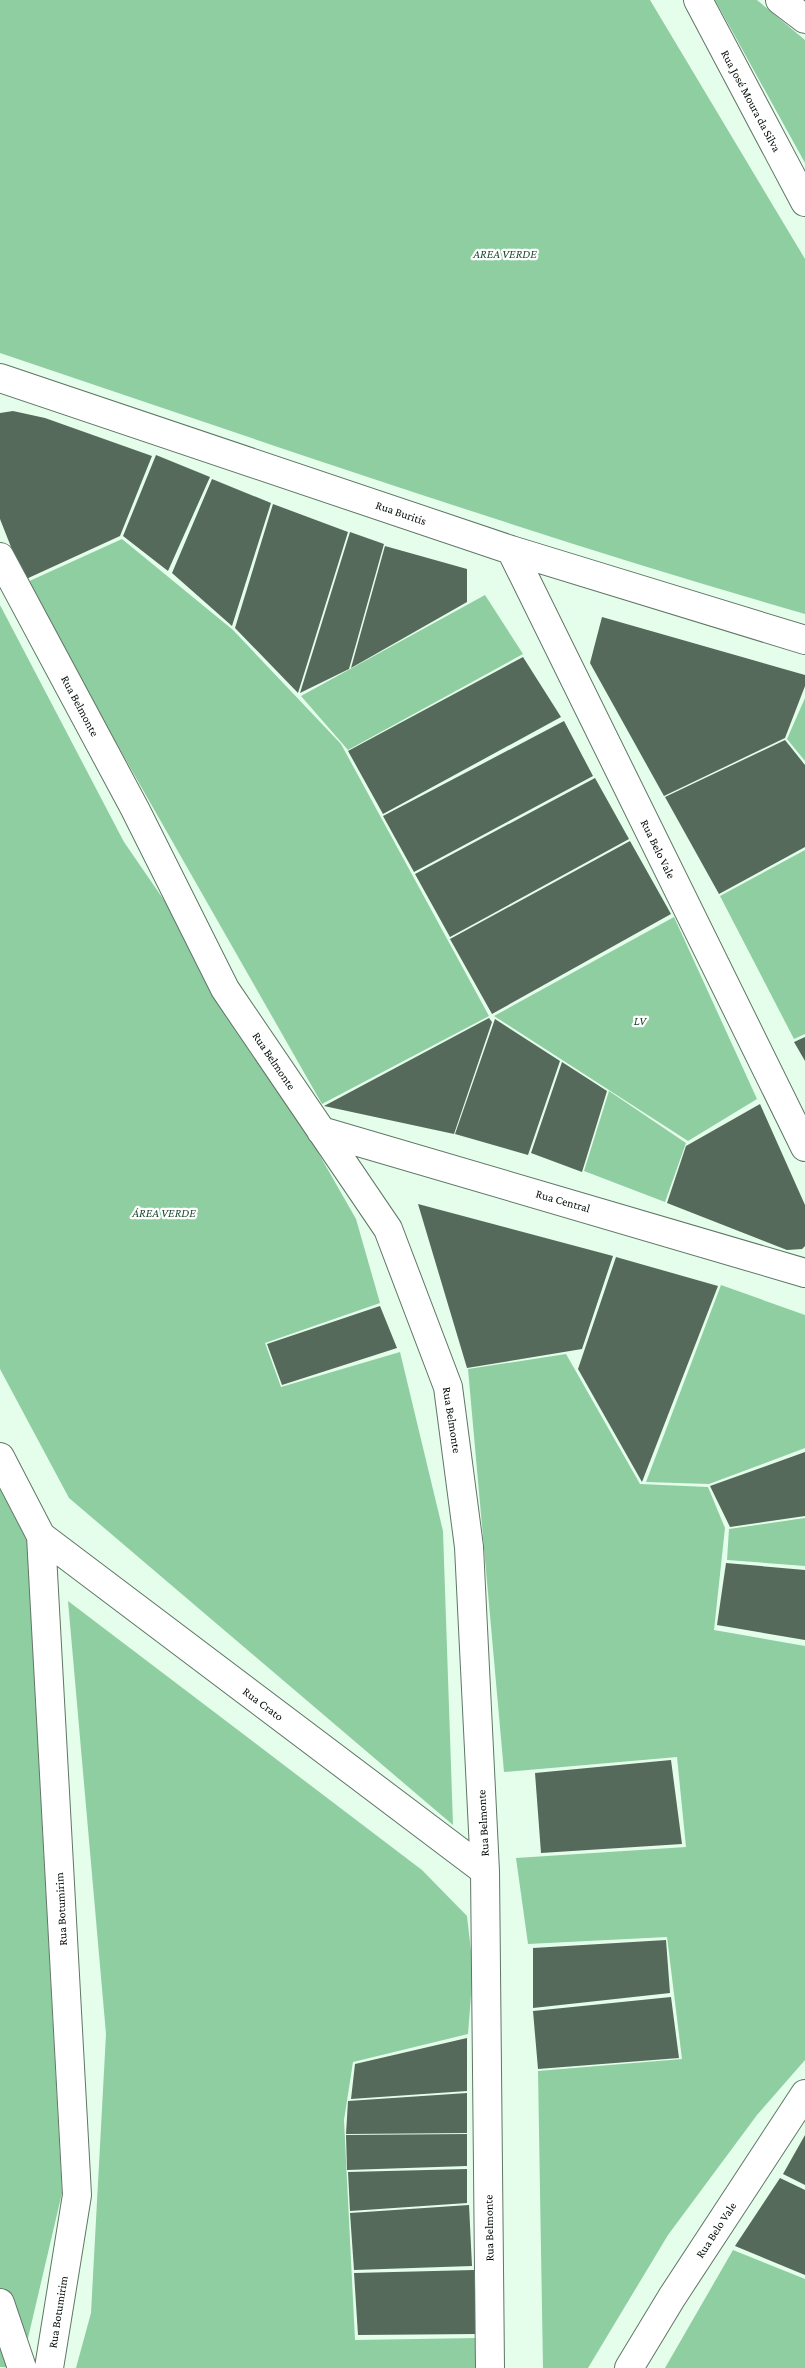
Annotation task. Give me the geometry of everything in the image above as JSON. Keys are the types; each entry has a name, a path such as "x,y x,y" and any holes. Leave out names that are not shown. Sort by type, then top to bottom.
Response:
{"street":[{"name":"Rua José Moura da Silva","path":"698,0 805,202"},
{"path":"780,0 805,19"},
{"name":"Rua Buritis","path":"0,378 511,550 805,640"},
{"name":"Rua Belo Vale","path":"511,550 805,1147"},
{"name":"Rua Belmonte","path":"0,557 135,809 225,989 388,1229 448,1387 469,1546 485,1871 490,2368"},
{"name":"Rua Central","path":"321,1131 805,1273"},
{"name":"Rua Botumirim","path":"0,1457 41,1536 77,2196 49,2368"},
{"name":"Rua Crato","path":"41,1536 485,1871"},
{"name":"Rua Belo Vale","path":"629,2368 672,2297 805,2094"},
{"path":"0,2303 22,2368"}],"green space":[{"name":"AREA VERDE","path":"0,0 650,0 805,259 805,614 502,521 0,353"},
{"path":"715,0 757,0 805,40 805,163"},
{"path":"122,539 233,630 341,744 489,1016 322,1104 25,583"},
{"path":"485,595 523,654 348,750 301,696"},
{"name":"ÁREA VERDE","path":"0,605 124,842 225,989 356,1219 380,1303 265,1343 281,1387 400,1352 443,1531 453,1825 69,1498 0,1369"},
{"path":"805,698 805,761 787,739"},
{"path":"805,850 805,1034 794,1039 720,896"},
{"name":"LV","path":"674,917 757,1099 688,1141 494,1016"},
{"path":"609,1091 686,1143 665,1202 584,1171"},
{"path":"721,1285 805,1315 805,1448 709,1484 646,1482"},
{"path":"566,1354 640,1484 708,1487 725,1528 714,1630 805,1646 805,2060 757,2115 668,2235 588,2368 543,2368 538,2071 682,2059 667,1937 528,1944 516,1858 686,1847 677,1757 504,1772 468,1369"},
{"path":"0,1488 27,1541 62,2193 21,2368 0,2367"},
{"path":"805,1518 805,1566 727,1560 729,1529"},
{"path":"68,1601 422,1870 467,1916 473,1969 468,2034 353,2062 344,2120 355,2340 477,2338 479,2368 76,2368 91,2313 106,2034"},
{"path":"733,2250 805,2279 805,2368 665,2368"}],"building":[{"path":"13,411 45,418 152,456 120,536 24,580 0,519 0,413"},
{"path":"156,455 210,477 168,571 123,536"},
{"path":"212,479 271,503 232,626 172,573"},
{"path":"273,504 348,532 298,693 235,628"},
{"path":"350,532 384,544 349,669 300,693"},
{"path":"385,546 467,569 467,602 351,668"},
{"path":"602,617 805,675 805,686 785,738 664,796 590,663"},
{"path":"523,657 561,717 383,814 348,751"},
{"path":"564,721 593,776 414,872 383,816"},
{"path":"785,740 805,765 805,847 719,894 665,797"},
{"path":"595,778 629,839 450,937 415,874"},
{"path":"630,841 671,914 492,1014 450,939"},
{"path":"489,1018 492,1022 454,1134 324,1106"},
{"path":"495,1019 560,1061 528,1155 455,1134"},
{"path":"805,1037 805,1061 794,1042"},
{"path":"562,1062 607,1091 582,1172 531,1153"},
{"path":"760,1104 805,1205 805,1246 802,1249 787,1250 667,1203 686,1146"},
{"path":"418,1204 613,1256 582,1349 467,1368"},
{"path":"616,1257 718,1286 642,1482 578,1369"},
{"path":"380,1306 397,1348 282,1385 267,1344"},
{"path":"805,1452 805,1516 730,1527 710,1486"},
{"path":"726,1563 805,1570 805,1640 717,1625"},
{"path":"671,1760 682,1844 541,1853 535,1773"},
{"path":"666,1940 670,1993 533,2008 533,1948"},
{"path":"671,1997 679,2058 538,2069 533,2011"},
{"path":"467,2038 467,2091 351,2099 355,2064"},
{"path":"467,2093 467,2133 346,2134 348,2101"},
{"path":"467,2134 467,2166 347,2170 346,2135"},
{"path":"805,2135 805,2185 783,2174"},
{"path":"467,2169 467,2203 350,2211 348,2172"},
{"path":"780,2178 805,2190 805,2275 735,2246"},
{"path":"469,2205 472,2266 354,2270 350,2213"},
{"path":"474,2270 477,2334 358,2335 354,2273"}]}
